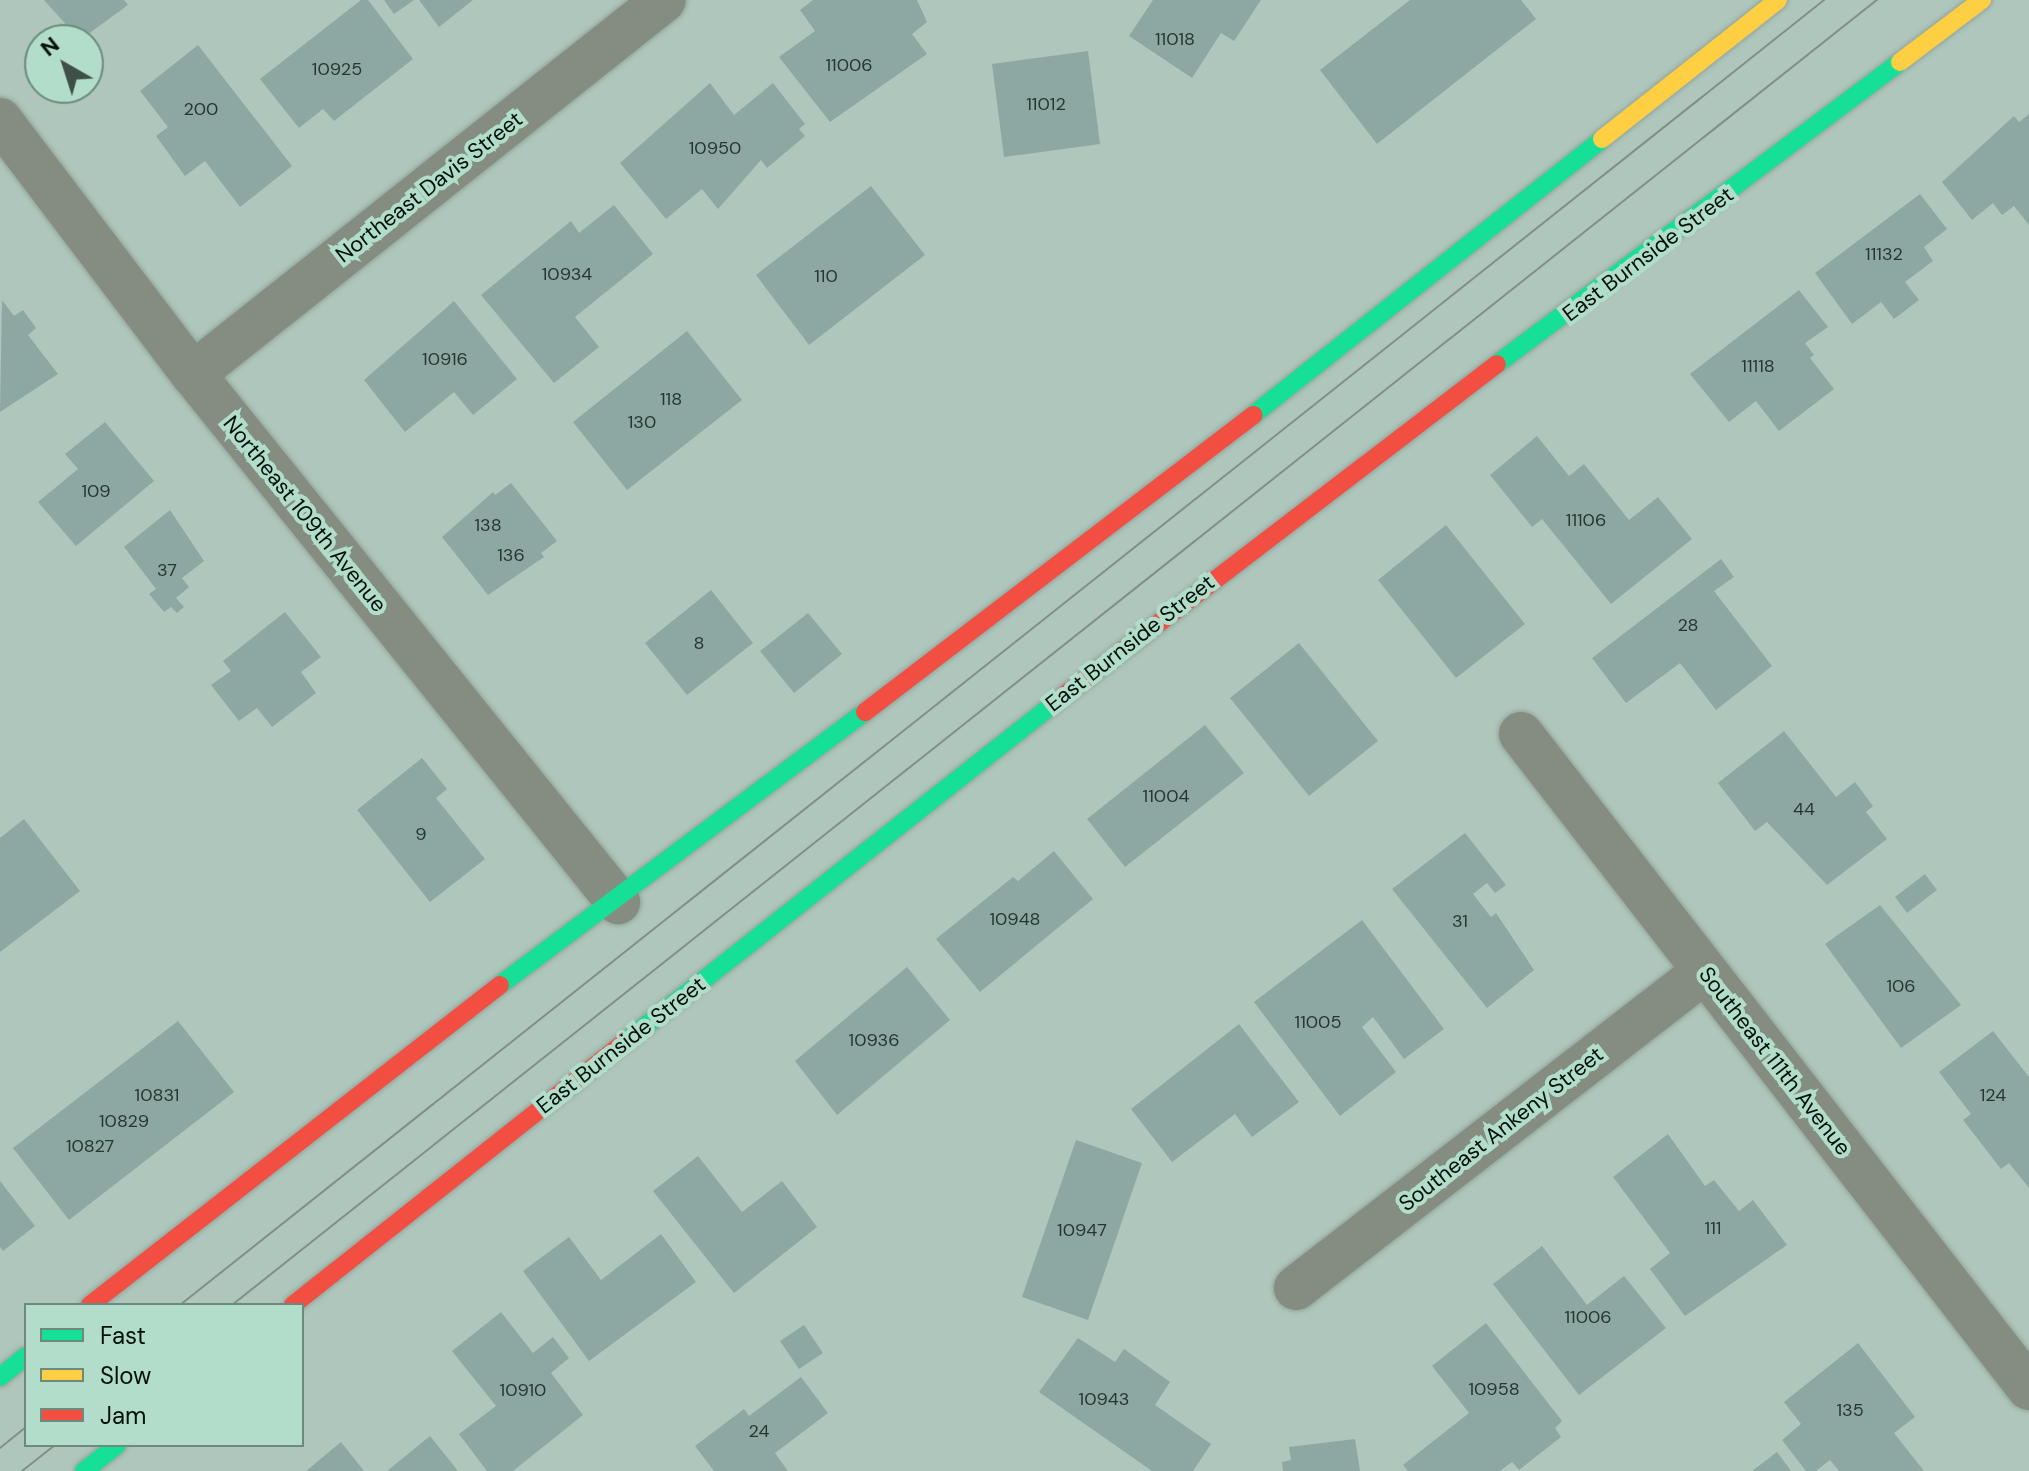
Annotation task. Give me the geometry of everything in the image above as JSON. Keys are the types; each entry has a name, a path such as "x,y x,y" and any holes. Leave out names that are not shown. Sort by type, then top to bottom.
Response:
{"street":[{"path":"92,1303 355,1093 618,902 1067,562 1778,0"},
{"name":"East Burnside Street","path":"296,1303 1246,552 1982,0"},
{"name":"Northeast Davis Street","path":"193,374 647,6"},
{"name":"Northeast 109th Avenue","path":"0,120 193,374 618,902"},
{"name":"Southeast 111th Avenue","path":"1521,734 2029,1388"},
{"name":"Southeast Ankeny Street","path":"1296,1288 1705,971"},
{"path":"0,1377 24,1358"},
{"path":"84,1471 114,1447"}],"building":[{"path":"44,0 124,0 128,5 102,24 66,24"},
{"path":"361,0 368,0 413,59 334,121 323,109 299,128 260,79"},
{"path":"384,0 414,0 394,14"},
{"path":"419,0 473,0 439,27"},
{"path":"813,0 917,0 927,22 912,34 927,54 830,122 779,57 815,31 800,10"},
{"path":"1153,0 1261,0 1234,41 1221,33 1192,78 1129,36"},
{"path":"1410,0 1521,0 1536,19 1377,144 1320,70"},
{"path":"198,45 292,166 240,207 205,161 185,176 156,136 168,127 140,91"},
{"path":"1088,51 1100,144 1004,157 992,64"},
{"path":"710,83 734,115 773,83 805,124 799,129 805,136 767,168 761,160 718,209 702,189 666,219 620,163"},
{"path":"2029,114 2029,225 2014,206 2002,215 1993,203 1972,220 1942,182 2014,116 2019,122"},
{"path":"871,186 925,255 809,345 756,275"},
{"path":"1920,194 1947,229 1924,247 1933,261 1905,282 1919,300 1894,319 1881,302 1852,324 1815,273"},
{"path":"614,205 653,254 575,317 599,347 554,383 481,295 571,221 579,233"},
{"path":"1799,290 1828,327 1805,343 1814,355 1810,358 1834,389 1779,431 1756,401 1729,422 1690,374"},
{"path":"2,300 14,316 23,310 36,328 28,335 58,374 0,412"},
{"path":"454,301 517,379 473,415 454,392 405,432 364,380"},
{"path":"687,331 742,400 627,490 573,422"},
{"path":"105,422 154,481 76,546 38,502 78,469 65,454"},
{"path":"1537,436 1569,476 1584,464 1629,520 1658,497 1692,539 1611,604 1542,519 1532,527 1490,475"},
{"path":"511,483 557,541 541,553 544,557 488,595 442,537 493,492 495,495"},
{"path":"170,510 204,561 182,578 189,587 176,598 184,607 177,613 171,607 164,612 149,594 156,589 124,547"},
{"path":"1446,525 1525,624 1456,678 1378,580"},
{"path":"1721,559 1734,577 1714,591 1772,666 1716,710 1680,663 1626,703 1592,658"},
{"path":"711,590 753,643 687,695 645,643"},
{"path":"285,612 321,657 301,672 316,693 272,727 257,708 239,721 211,685 231,671 223,661"},
{"path":"808,613 842,654 794,693 760,651"},
{"path":"1299,643 1378,741 1309,796 1230,698"},
{"path":"1205,725 1244,773 1125,867 1087,819"},
{"path":"1784,731 1836,797 1855,782 1873,806 1866,812 1887,839 1827,885 1767,822 1755,831 1718,783"},
{"path":"422,758 447,789 436,798 485,859 430,902 357,810"},
{"path":"24,819 80,891 0,952 0,838"},
{"path":"1465,833 1506,885 1495,893 1487,883 1473,894 1491,917 1496,913 1534,970 1487,1008 1392,889"},
{"path":"1054,851 1093,899 980,992 936,939 1013,877 1018,881"},
{"path":"1925,874 1937,890 1907,913 1895,897"},
{"path":"1880,905 1961,1005 1901,1048 1825,944"},
{"path":"1362,920 1444,1029 1404,1059 1373,1017 1362,1027 1396,1072 1340,1116 1254,1002"},
{"path":"907,967 950,1020 837,1115 795,1061"},
{"path":"178,1021 234,1092 69,1220 13,1148"},
{"path":"1239,1024 1299,1102 1252,1137 1235,1114 1172,1162 1131,1109"},
{"path":"1993,1031 2029,1077 2029,1188 2009,1163 2001,1169 1963,1120 1971,1114 1939,1072"},
{"path":"1668,1134 1705,1186 1714,1180 1739,1211 1753,1200 1787,1245 1685,1316 1650,1269 1670,1253 1613,1177"},
{"path":"1076,1140 1142,1163 1088,1320 1022,1297"},
{"path":"698,1156 742,1212 782,1181 817,1227 734,1293 653,1191"},
{"path":"0,1181 35,1226 3,1251 0,1247"},
{"path":"661,1234 696,1282 589,1361 523,1271 569,1237 601,1280"},
{"path":"1542,1246 1587,1305 1624,1276 1666,1328 1579,1395 1493,1284"},
{"path":"501,1312 533,1353 553,1337 569,1358 551,1373 583,1415 513,1471 487,1471 459,1434 496,1406 452,1351"},
{"path":"1486,1323 1562,1421 1555,1428 1561,1437 1519,1470 1512,1462 1500,1471 1408,1471 1403,1465 1469,1413 1432,1366"},
{"path":"804,1325 823,1353 799,1369 780,1341"},
{"path":"1078,1338 1115,1362 1124,1349 1170,1382 1155,1405 1211,1444 1193,1471 1152,1471 1039,1392"},
{"path":"1858,1343 1915,1417 1894,1433 1924,1471 1839,1471 1830,1460 1816,1471 1806,1471 1782,1440 1801,1424 1784,1402"},
{"path":"801,1377 828,1413 775,1453 788,1471 714,1471 695,1446 744,1409 749,1416"},
{"path":"430,1436 458,1471 387,1471"},
{"path":"1355,1439 1360,1471 1283,1471 1282,1462 1291,1460 1289,1447"},
{"path":"341,1442 364,1471 306,1471"},
{"path":"1777,1452 1791,1471 1752,1471"}],"tram line":[{"path":"183,1303 1824,0"},
{"path":"235,1303 1877,0"},
{"path":"0,1448 24,1429"},
{"path":"22,1471 52,1447"}],"traffic: fast":[{"path":"1497,364 1900,62"},
{"path":"1253,415 1602,139"},
{"path":"625,1042 1061,698"},
{"path":"500,985 865,712"},
{"path":"0,1377 24,1358"},
{"path":"84,1471 114,1447"}],"traffic: slow":[{"path":"1602,139 1778,0"},
{"path":"1900,62 1982,0"}],"traffic: jam":[{"path":"1061,698 1497,364"},
{"path":"865,712 1253,415"},
{"path":"93,1303 500,985"},
{"path":"296,1303 625,1042"}]}
